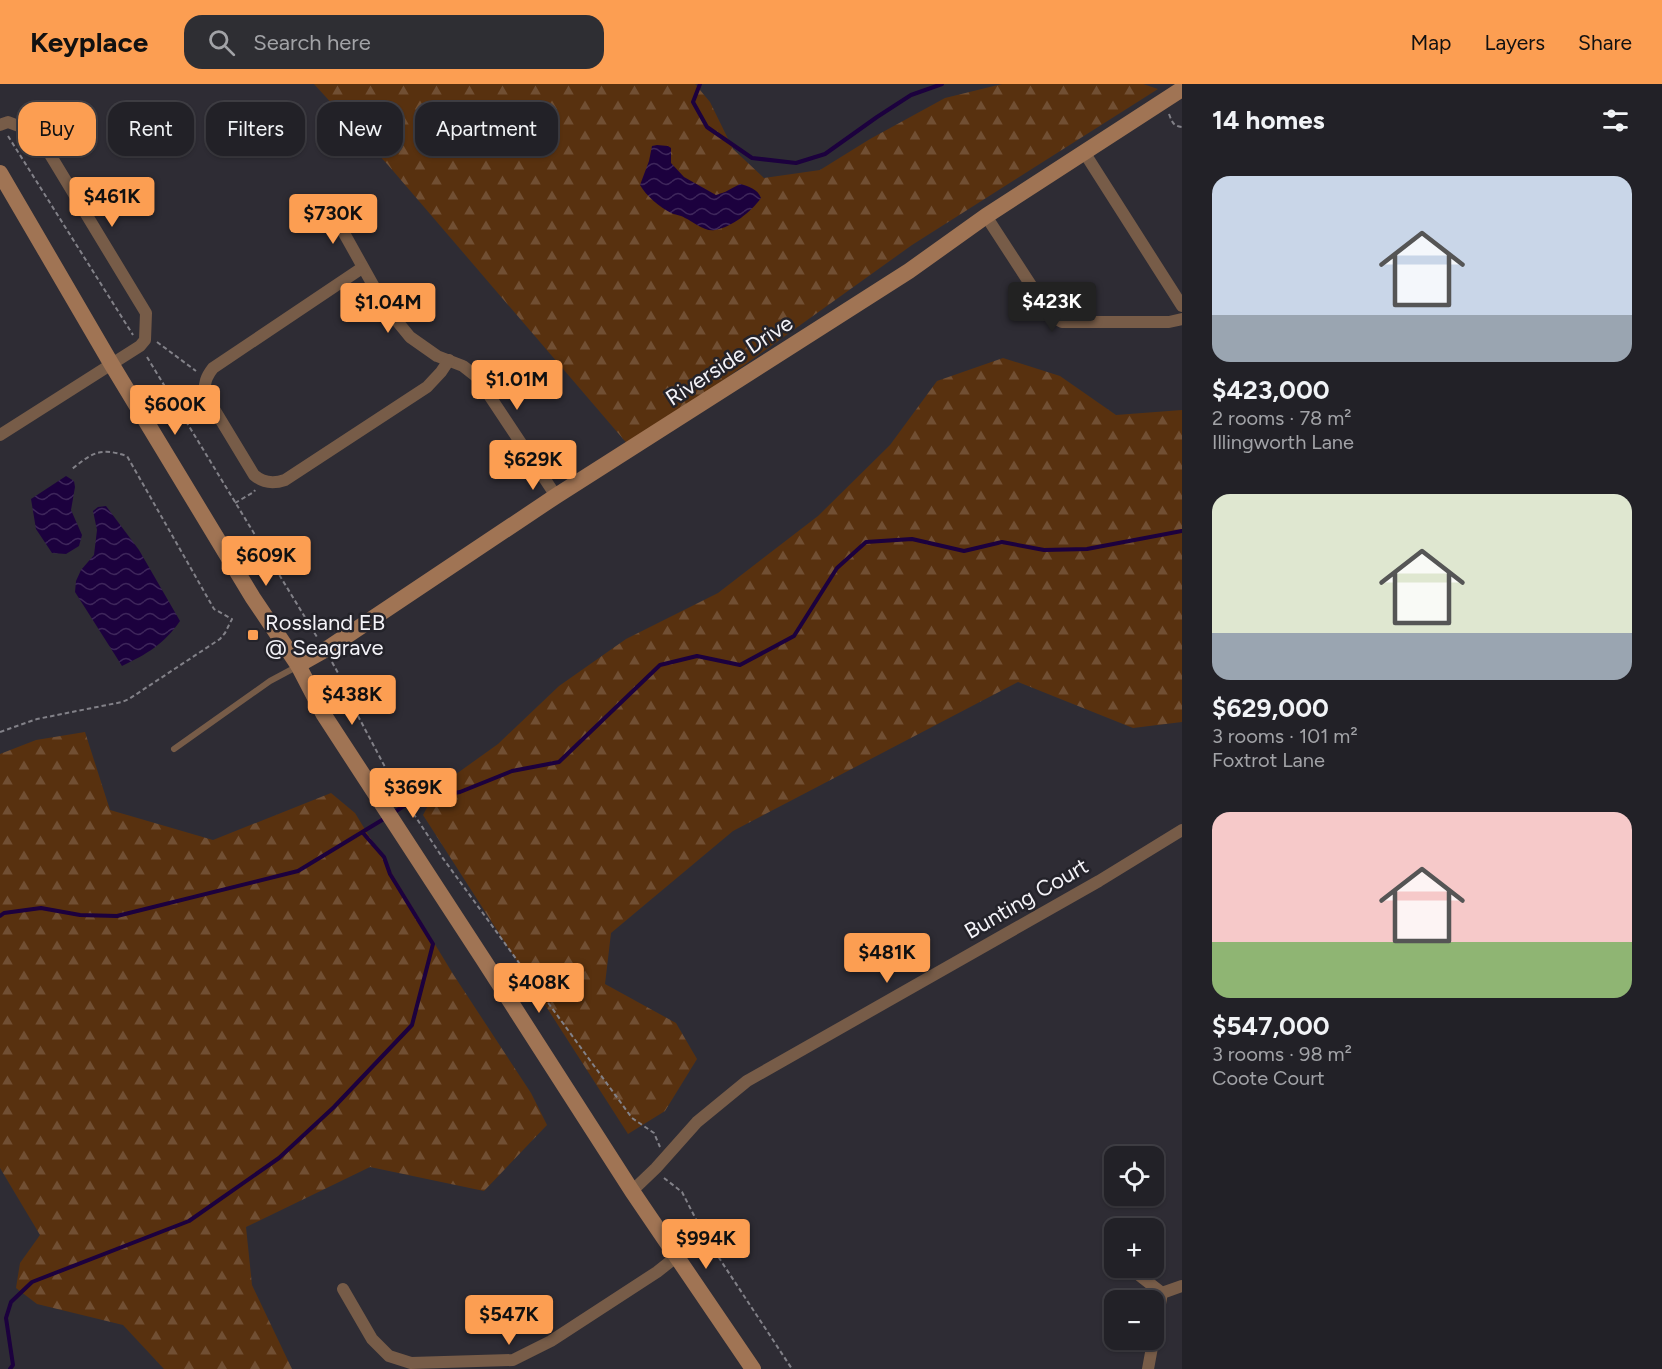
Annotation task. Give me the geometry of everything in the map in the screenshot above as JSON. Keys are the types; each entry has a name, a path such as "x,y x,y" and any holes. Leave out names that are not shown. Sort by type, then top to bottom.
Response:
{"main road":[{"name":"Riverside Drive","path":"298,665 326,650 556,496 889,284 986,216 1182,89"},
{"path":"0,173 112,365 253,598 298,665 324,715 632,1191 753,1369"}],"street":[{"path":"0,125 8,122 37,133 146,313 145,340 140,346 0,435"},
{"path":"1083,152 1182,306"},
{"path":"330,208 362,268 392,315 410,337 437,356 464,366 477,377 556,496"},
{"path":"986,216 1051,316 1062,322 1169,322 1182,319"},
{"path":"362,268 213,368 206,379 205,394 254,475 267,483 285,480 427,387 449,360"},
{"name":"Bunting Court","path":"632,1191 697,1122 747,1081 1099,881 1182,830"},
{"path":"343,1289 372,1339 388,1356 411,1363 513,1360 551,1341 676,1257"},
{"path":"1143,1278 1158,1290"},
{"path":"1164,1292 1182,1286"},
{"path":"1148,1369 1152,1350"}],"lane":[{"path":"174,749 270,681 298,665"}],"path":[{"path":"1162,103 1172,123 1182,128"},
{"path":"0,125 140,346 326,650 338,673 339,680 394,784 442,857 632,1118 654,1133 660,1147 648,1157 662,1177 682,1192 704,1235 792,1369"},
{"path":"146,333 206,379"},
{"path":"0,732 37,719 129,699 220,639 232,619 214,609 127,456 118,453 96,452 90,454 72,469"}],"green space":[{"path":"314,84 695,84 710,102 733,149 764,178 820,170 870,139 945,98 1002,84 1143,84 1158,89 912,245 630,447 380,156 403,156 403,102 330,102"},
{"path":"1003,358 1060,376 1116,415 1182,410 1182,722 1133,728 1018,682 733,831 611,933 605,984 676,1023 697,1059 665,1111 628,1134 423,815 438,787 498,744 559,686 626,639 718,593 818,516 890,445 937,381"},
{"path":"85,732 110,810 213,840 331,793 355,813 453,974 531,1093 547,1125 484,1191 370,1167 246,1227 252,1285 292,1369 164,1369 123,1325 37,1304 16,1288 20,1263 40,1235 0,1168 0,754 36,740"}],"water":[{"path":"652,146 671,148 671,163 684,177 716,195 740,184 755,190 761,198 741,218 728,226 715,230 703,228 682,216 671,213 654,201 640,185"},
{"path":"66,476 74,481 71,510 82,535 79,546 66,554 52,553 36,529 31,499"},
{"path":"106,506 139,550 180,621 154,648 122,666 75,592 76,581 81,570 94,555 97,530 93,511 98,507"}],"waterway":[{"path":"700,84 693,102 707,127 752,158 796,163 825,154 911,95 942,84"},
{"path":"393,813 413,800 460,792 512,771 559,762 660,665 697,656 740,665 794,636 837,568 866,542 912,539 964,551 1002,542 1044,550 1087,549 1182,531"},
{"path":"0,916 4,913 41,908 80,915 117,916 298,871 387,817"},
{"path":"10,1369 13,1365 6,1318 11,1302 32,1282 189,1221 279,1158 334,1107 412,1025 433,944 390,874 384,857 363,833"}],"place":[{"name":"Rossland EB @ Seagrave","path":"253,635"}]}
